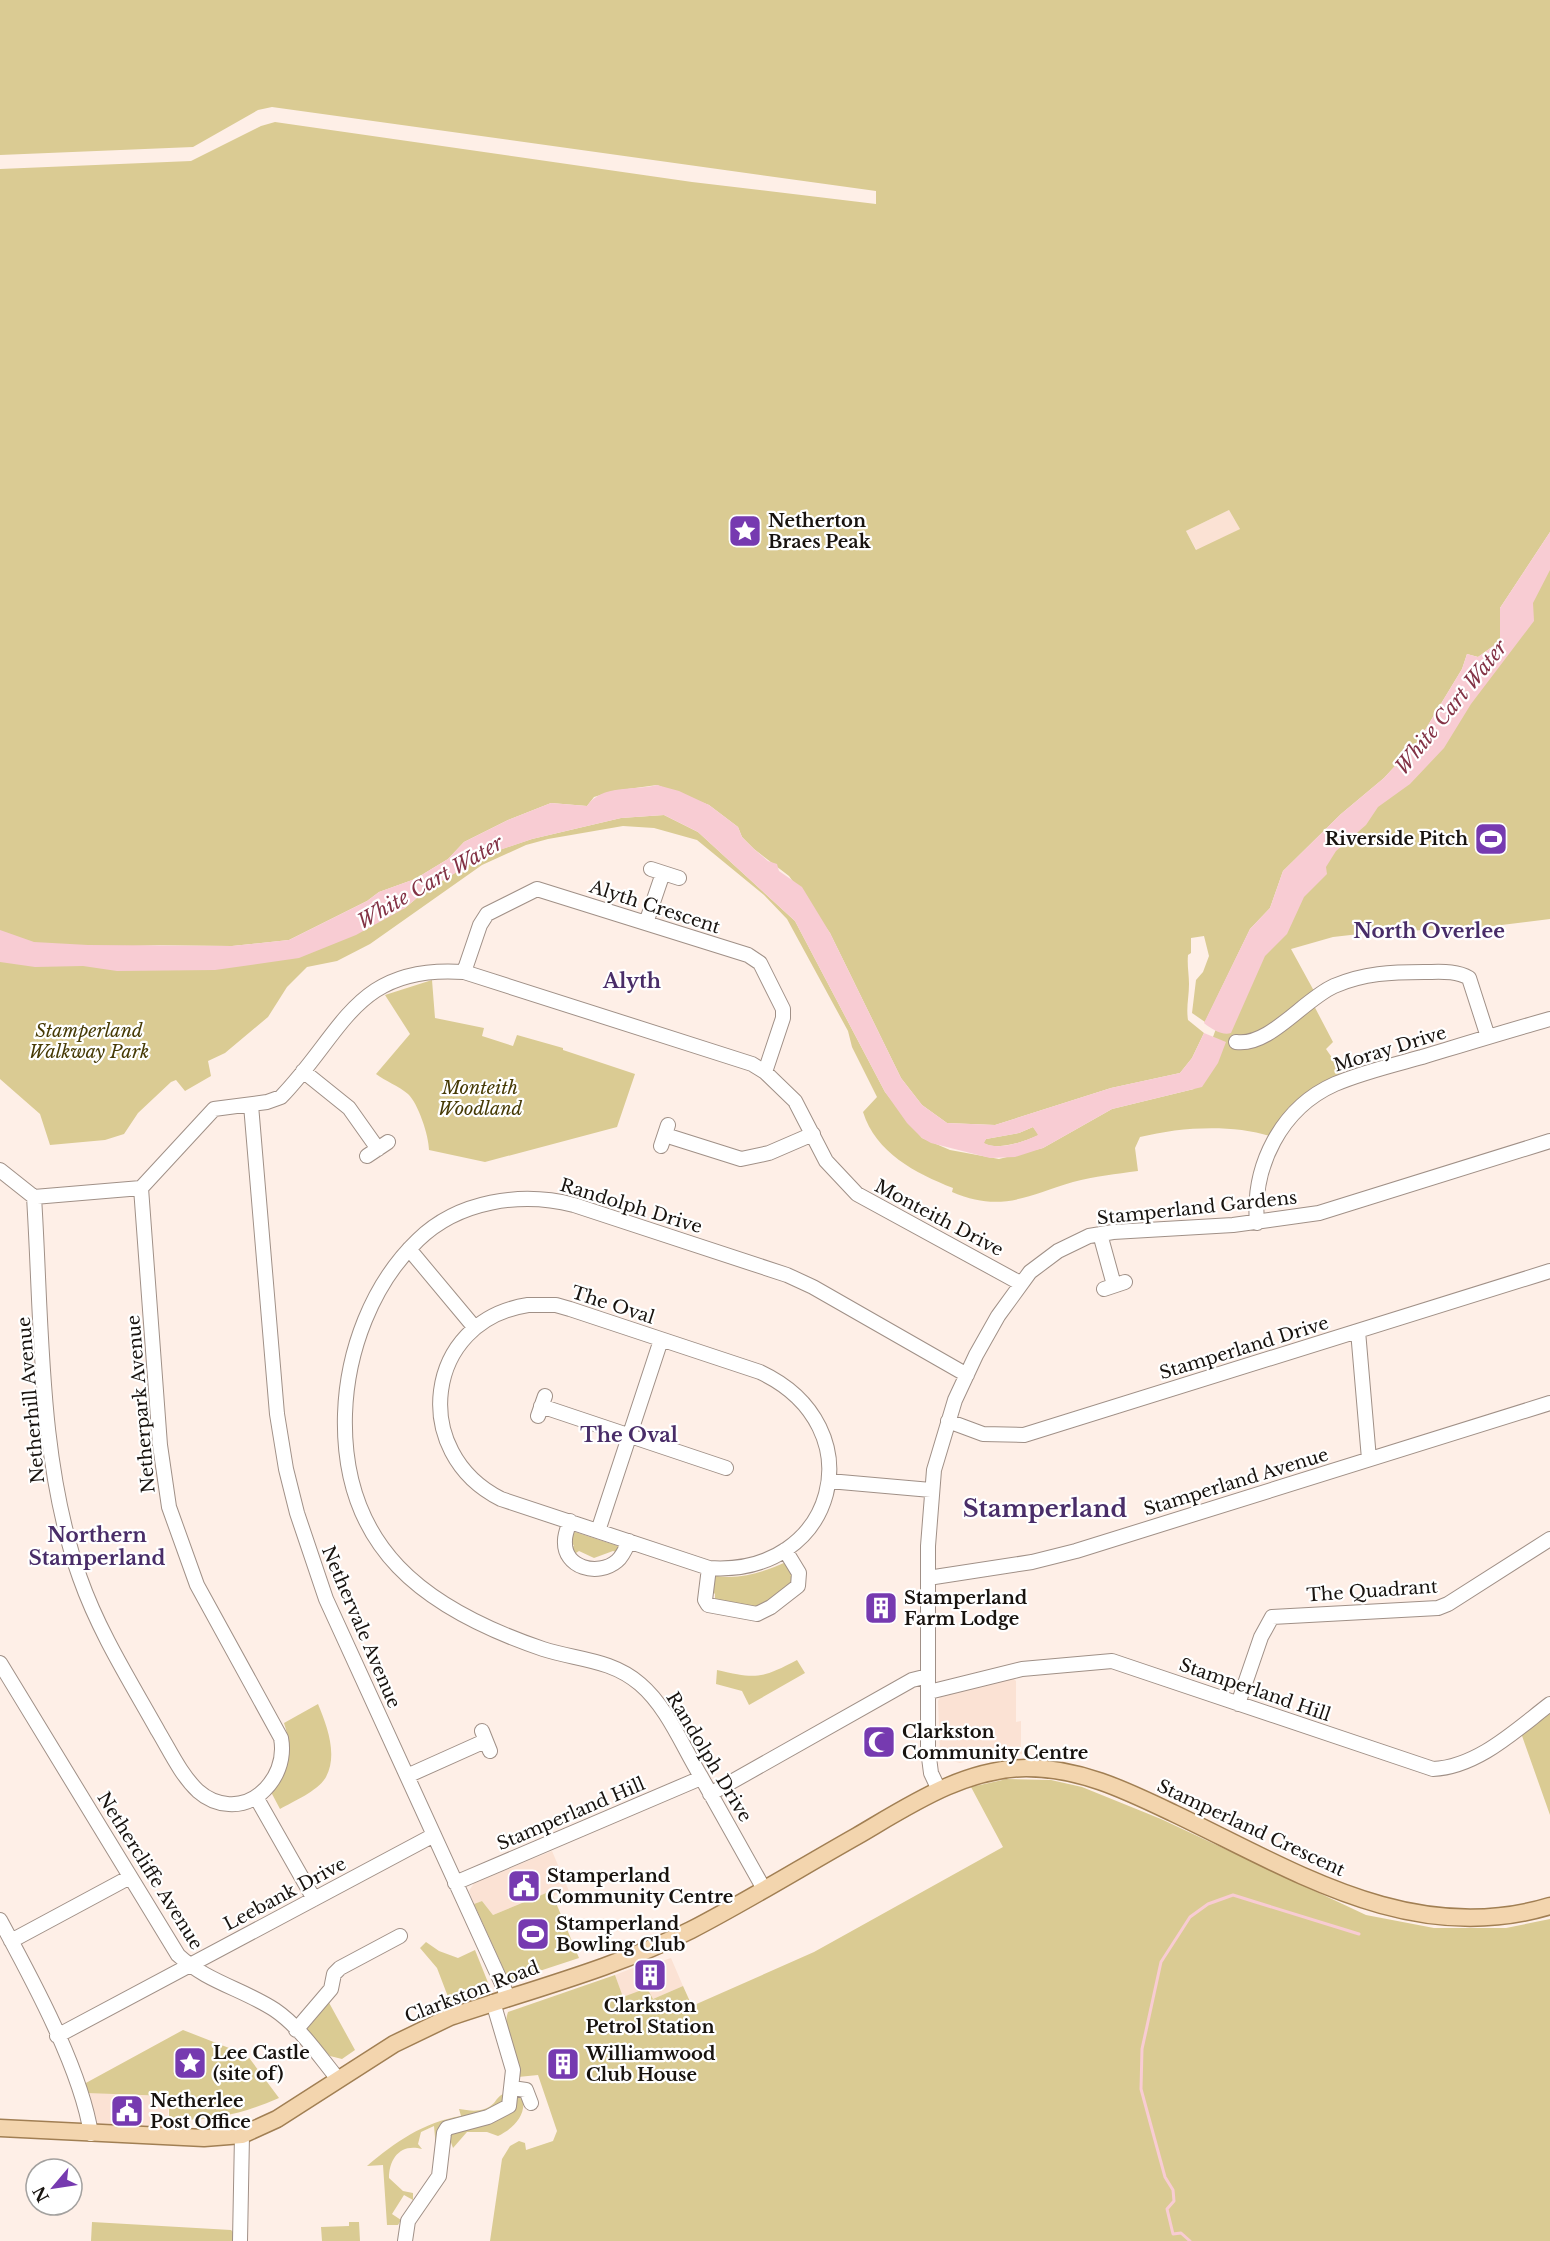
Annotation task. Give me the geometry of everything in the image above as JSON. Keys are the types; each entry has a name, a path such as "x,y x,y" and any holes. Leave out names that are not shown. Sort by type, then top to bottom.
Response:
{"main road":[{"name":"Stamperland Crescent","path":"939,1790 956,1782 1002,1770 1038,1768 1077,1773 1141,1798 1317,1883 1351,1897 1394,1910 1479,1919 1517,1915 1550,1906"},
{"name":"Clarkston Road","path":"0,2128 204,2138 242,2135 278,2119 338,2079 415,2033 668,1940 764,1889 939,1790"}],"street":[{"path":"646,923 657,871 679,878"},
{"name":"Alyth Crescent","path":"465,972 480,925 487,914 537,889 748,955 760,963 783,1008 783,1018 765,1072"},
{"name":"Monteith Drive","path":"141,1188 208,1113 223,1107 251,1105 281,1097 347,1013 382,987 400,978 426,972 465,972 740,1058 765,1072 795,1101 826,1161 857,1194 1020,1283"},
{"path":"1236,1042 1247,1043 1269,1035 1308,996 1364,975 1406,972 1463,974 1472,982 1488,1037"},
{"name":"Moray Drive","path":"1257,1223 1258,1184 1267,1152 1286,1122 1311,1097 1334,1084 1365,1073 1550,1019"},
{"path":"303,1071 349,1108 378,1149"},
{"name":"Nethervale Avenue","path":"251,1105 277,1414 286,1468 308,1551 326,1599 455,1882 501,2000 513,2070 512,2088"},
{"path":"665,1136 741,1159 771,1152 813,1134"},
{"name":"Stamperland Gardens","path":"939,1790 929,1764 928,1578 931,1490 948,1421 967,1375 998,1316 1020,1283 1058,1251 1100,1234 1257,1223 1319,1213 1550,1141"},
{"path":"0,1170 34,1197 141,1188"},
{"name":"Netherpark Avenue","path":"141,1188 160,1445 169,1507 197,1585 281,1738 282,1759 268,1788 256,1797"},
{"name":"Netherhill Avenue","path":"34,1197 50,1448 57,1496 80,1579 100,1626 186,1777 200,1792 224,1804 239,1804 256,1797"},
{"name":"Randolph Drive","path":"764,1889 662,1710 650,1694 634,1679 601,1662 540,1648 460,1612 408,1579 388,1559 369,1531 354,1495 346,1455 347,1390 353,1356 364,1322 388,1277 409,1249 440,1223 481,1205 519,1198 561,1202 741,1259 806,1283 967,1375"},
{"path":"1100,1234 1115,1285"},
{"path":"409,1249 475,1328"},
{"name":"Stamperland Drive","path":"948,1421 983,1434 1024,1435 1550,1271"},
{"name":"The Oval","path":"556,1305 661,1340 760,1372 789,1387 807,1404 822,1429 827,1445 828,1481 821,1508 806,1532 785,1550 750,1566 709,1568 489,1493 476,1484 454,1459 440,1416 442,1380 457,1349 475,1328 498,1313 516,1307 556,1305"},
{"path":"1358,1331 1369,1459"},
{"path":"598,1531 661,1340"},
{"name":"Stamperland Avenue","path":"928,1578 1032,1562 1076,1551 1550,1403"},
{"path":"541,1406 726,1467"},
{"path":"828,1481 931,1490"},
{"path":"570,1521 565,1539 566,1548 570,1557 584,1568 596,1570 612,1564 621,1557 629,1541"},
{"name":"The Quadrant","path":"1238,1704 1272,1617 1438,1608 1448,1604 1550,1539"},
{"path":"709,1568 705,1600 708,1605 757,1614 771,1608 798,1586 799,1573 785,1550"},
{"name":"Stamperland Hill","path":"929,1692 1022,1669 1104,1660 1433,1769 1454,1765 1493,1747 1550,1704"},
{"name":"Nethercliffe Avenue","path":"0,1663 178,1955 214,1982 250,1996 276,2011 296,2030 338,2079"},
{"path":"710,1794 912,1680 928,1676"},
{"path":"407,1776 486,1741"},
{"name":"Stamperland Hill","path":"455,1882 701,1778"},
{"path":"256,1797 314,1899"},
{"name":"Leebank Drive","path":"57,2036 434,1835"},
{"path":"11,1941 130,1877"},
{"path":"0,1920 57,2036 88,2118 91,2134"},
{"path":"296,2030 332,1989 334,1974 340,1968 400,1936"},
{"path":"405,2241 408,2221 439,2176 444,2133 447,2128 504,2110 508,2106 512,2088 526,2090 531,2103"},
{"path":"240,2241 242,2135"}],"shaded area":[{"path":"1229,510 1240,529 1197,551 1186,531"},
{"path":"1012,1677 1016,1681 1016,1722 1021,1721 1021,1748 1024,1754 1001,1753 960,1763 944,1759 940,1754 938,1701 942,1694"},
{"path":"552,1851 569,1891 554,1896 551,1891 493,1915 482,1901 474,1904 469,1891 474,1883"},
{"name":"Clarkston Petrol Station","path":"671,1958 683,1986 653,1999 623,1998 615,1975 656,1959 662,1961"},
{"path":"87,2093 169,2096 167,2137 91,2134"}],"green space":[{"name":"Stamperland Walkway Park","path":"0,0 1550,0 1550,532 1500,608 1500,641 1478,657 1467,654 1462,669 1419,740 1384,778 1341,814 1283,871 1270,908 1250,929 1205,1022 1192,1013 1196,980 1203,972 1209,956 1204,936 1191,938 1191,953 1188,955 1188,1020 1204,1033 1192,1058 1180,1073 1111,1088 995,1125 947,1123 922,1105 901,1078 830,933 789,876 754,849 742,837 738,827 709,805 657,785 613,791 594,797 587,806 551,803 508,820 464,842 448,859 415,879 379,892 367,901 289,940 232,946 133,945 286,951 405,908 424,892 484,855 532,839 621,818 664,815 698,832 795,921 885,1092 922,1138 950,1150 999,1159 1043,1148 1112,1109 1194,1089 1225,1004 1313,864 1485,670 1550,556 1550,919 1477,928 1377,932 1333,937 1291,949 1314,991 1311,1000 1333,1042 1326,1049 1342,1072 1289,1107 1270,1136 1239,1130 1205,1128 1140,1137 1135,1148 1138,1171 1081,1180 1013,1200 985,1201 952,1192 953,1188 925,1176 899,1160 877,1139 863,1112 877,1097 852,1047 848,1031 787,919 764,895 697,840 654,828 623,826 526,845 482,865 370,944 337,961 307,967 287,987 268,1017 225,1053 208,1061 211,1076 185,1091 176,1080 171,1082 138,1113 124,1134 105,1140 50,1145 40,1114 0,1079 0,169 191,161 261,126 275,122 692,182 876,204 876,191 272,107 258,110 193,147 0,155","holes":["1229,510 1240,529 1196,550 1186,531"]},
{"name":"Monteith Woodland","path":"432,980 435,1018 484,1028 482,1036 513,1046 517,1035 563,1048 563,1050 635,1074 617,1127 485,1162 429,1150 422,1120 412,1098 376,1074 410,1034 385,995"},
{"path":"1033,1127 1039,1135 1018,1143 996,1146 983,1143 986,1139 1019,1133"},
{"path":"572,1531 618,1546 620,1553 613,1551 594,1558 579,1551 573,1555 569,1548 574,1546 569,1538"},
{"path":"786,1562 797,1580 766,1608 715,1605 715,1594 710,1589 712,1575 741,1576"},
{"path":"797,1660 805,1673 749,1705 742,1691 716,1684 717,1670 758,1676 775,1671"},
{"path":"318,1704 330,1740 331,1759 326,1777 317,1787 280,1809 271,1792 282,1776 288,1760 289,1751 284,1723"},
{"path":"1550,1712 1550,1815 1521,1733"},
{"path":"1007,1779 1051,1780 1082,1787 1161,1819 1366,1915 1434,1928 1506,1928 1550,1919 1550,2241 490,2241 502,2159 510,2146 519,2141 525,2143 526,2150 553,2141 557,2131 538,2075 518,2077 508,2035 506,2019 508,2012 615,1975 623,1997 647,1988 653,1999 683,1986 692,2006 814,1952 1003,1847 971,1787"},
{"path":"551,1891 579,1958 509,1981 474,1904 482,1901 493,1915"},
{"path":"426,1942 439,1951 458,1958 475,1950 489,1985 450,2002 437,1968 420,1948"},
{"path":"327,1999 355,2050 342,2059 330,2056 303,2026"},
{"path":"183,2030 247,2055 279,2098 225,2116 183,2120 169,2119 169,2096 87,2093 84,2084"},
{"path":"506,2093 501,2106 444,2124 439,2129 436,2148 434,2126 421,2132 418,2144 422,2149 408,2148 402,2150 394,2158 389,2178 403,2191 413,2193 413,2200 404,2195 392,2214 401,2220 398,2225 387,2225 383,2165 367,2166 388,2149 422,2128 461,2116 459,2109 482,2110"},
{"path":"517,2097 523,2099 522,2111 517,2122 508,2130 498,2136 487,2132 467,2132 453,2148 449,2137 456,2131 501,2117"},
{"path":"92,2222 231,2230 234,2233 234,2241 91,2241"},
{"path":"349,2222 359,2222 360,2241 322,2241 321,2227 349,2226"}],"water":[{"name":"White Cart Water","path":"1550,532 1550,570 1533,603 1534,621 1471,704 1444,748 1410,784 1378,807 1366,825 1336,851 1326,867 1327,874 1304,897 1287,934 1265,956 1231,1033 1221,1033 1210,1028 1204,1023 1250,929 1270,908 1283,871 1341,814 1384,778 1419,740 1462,669 1467,654 1478,657 1500,641 1500,608"},
{"name":"White Cart Water","path":"657,785 679,791 709,805 738,827 742,837 754,849 768,861 777,864 779,871 802,887 830,933 901,1078 922,1105 947,1123 995,1125 1111,1088 1180,1073 1192,1058 1204,1033 1226,1042 1218,1063 1202,1087 1112,1109 1043,1148 1015,1157 990,1158 931,1143 922,1138 907,1123 885,1092 795,921 698,832 664,815 621,818 532,839 485,855 424,892 405,908 356,935 299,958 215,970 117,971 83,966 35,967 0,962 0,930 34,942 88,945 232,946 289,940 367,901 379,892 415,879 448,859 464,842 508,820 551,803 587,806 593,799 610,791","holes":["1033,1127 1038,1135 1004,1146 984,1143 986,1139 1019,1133"]}],"waterway":[{"path":"1190,2241 1181,2233 1173,2234 1167,2209 1174,2201 1173,2190 1165,2177 1141,2089 1142,2049 1161,1962 1190,1917 1208,1904 1233,1895 1359,1934"}],"place":[{"name":"Netherton Braes Peak","path":"745,531"},
{"name":"Riverside Pitch","path":"1491,839"},
{"name":"Stamperland Farm Lodge","path":"881,1608"},
{"name":"Clarkston Community Centre","path":"879,1742"},
{"name":"Stamperland Community Centre","path":"524,1886"},
{"name":"Stamperland Bowling Club","path":"533,1934"},
{"name":"Clarkston Petrol Station","path":"650,1975"},
{"name":"Lee Castle (site of)","path":"190,2063"},
{"name":"Williamwood Club House","path":"563,2064"},
{"name":"Netherlee Post Office","path":"127,2111"}],"district":[{"name":"North Overlee","path":"1429,931"},
{"name":"Alyth","path":"632,981"},
{"name":"The Oval","path":"629,1435"},
{"name":"Stamperland","path":"1045,1508"},
{"name":"Northern Stamperland","path":"97,1546"}]}
